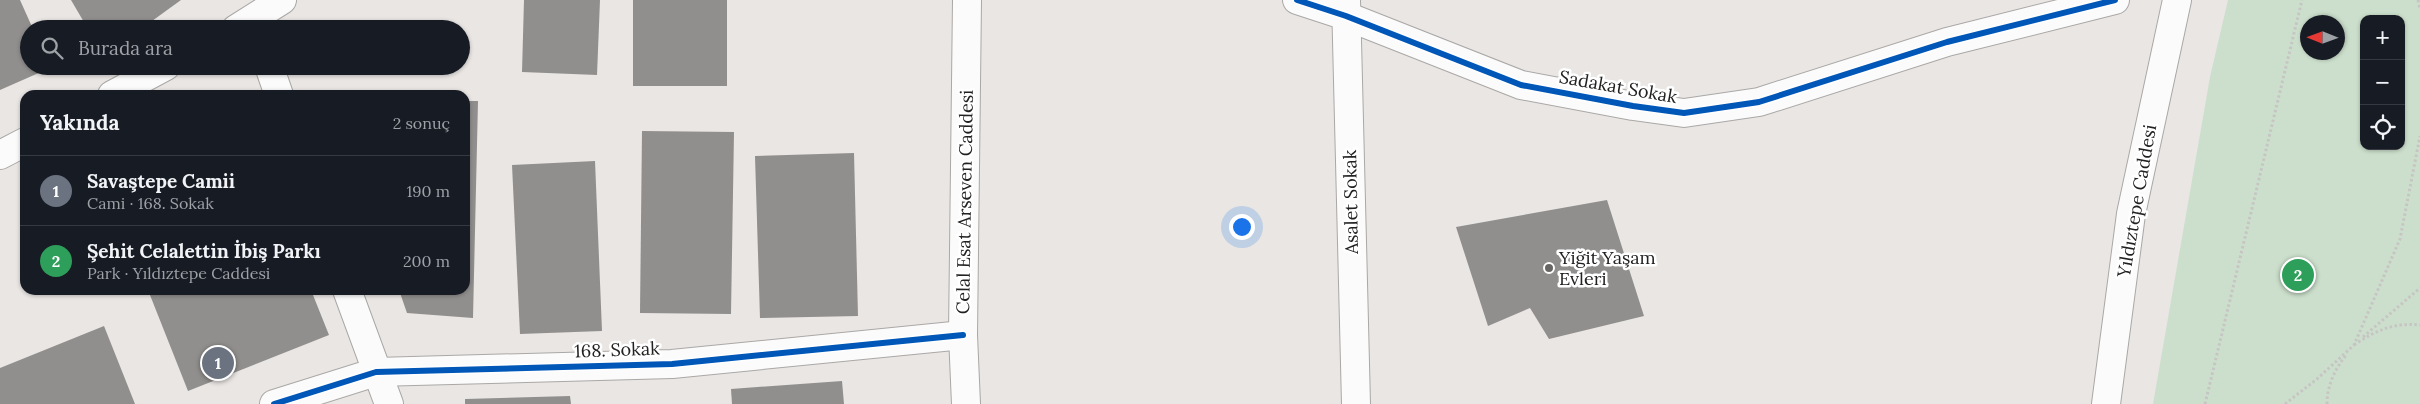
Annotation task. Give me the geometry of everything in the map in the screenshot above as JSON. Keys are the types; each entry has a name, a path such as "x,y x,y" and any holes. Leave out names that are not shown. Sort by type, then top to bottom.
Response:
{"street":[{"path":"256,20 282,0"},
{"name":"Celal Esat Arseven Caddesi","path":"966,404 963,335 967,0"},
{"name":"Sadakat Sokak","path":"1297,0 1346,8 1521,85 1633,106 1684,113 1759,102 1947,42 2115,0"},
{"name":"Yıldıztepe Caddesi","path":"2106,404 2131,214 2177,0"},
{"name":"Asalet Sokak","path":"1346,8 1356,404"},
{"path":"121,90 149,75"},
{"path":"272,75 277,90"},
{"path":"0,155 20,145"},
{"path":"349,295 389,404"},
{"name":"168. Sokak","path":"274,404 376,372 672,364 963,335"}],"path":[{"path":"2205,404 2302,0"},
{"path":"2418,0 2420,9"},
{"path":"2327,404 2327,394 2336,367 2354,345 2400,239 2420,136"},
{"path":"2285,404 2290,402 2317,379 2420,288"},
{"path":"2354,345 2377,330 2405,323 2420,325"}],"green space":[{"path":"2228,0 2420,0 2420,404 2153,404 2210,77"}],"building":[{"path":"0,0 20,0 29,20 20,20 20,75 34,75 0,90"},
{"path":"71,0 181,0 153,20 83,20"},
{"path":"524,0 600,0 597,75 522,72"},
{"path":"633,0 727,0 727,86 633,86"},
{"path":"470,101 478,101 473,318 407,313 401,295 470,295"},
{"path":"642,131 734,132 731,314 640,313"},
{"path":"854,153 858,316 760,318 755,156"},
{"path":"595,161 602,331 520,334 512,165"},
{"name":"Yiğit Yaşam Evleri","path":"1607,200 1644,316 1549,339 1530,308 1488,326 1456,227"},
{"path":"150,295 313,295 329,335 188,391"},
{"path":"104,326 135,404 0,404 0,368"},
{"path":"842,381 844,404 732,404 731,389"},
{"path":"570,396 571,404 465,404 465,399"}],"cycle path":[{"path":"1297,0 1346,16 1521,85 1633,106 1684,113 1759,102 1947,42 2115,0"},
{"path":"274,404 376,372 672,364 963,335"}],"place":[{"name":"Yiğit Yaşam Evleri","path":"1549,268"},
{"name":"Şehit Celalettin İbiş Parkı","path":"2298,275"},
{"name":"Savaştepe Camii","path":"218,363"}]}
